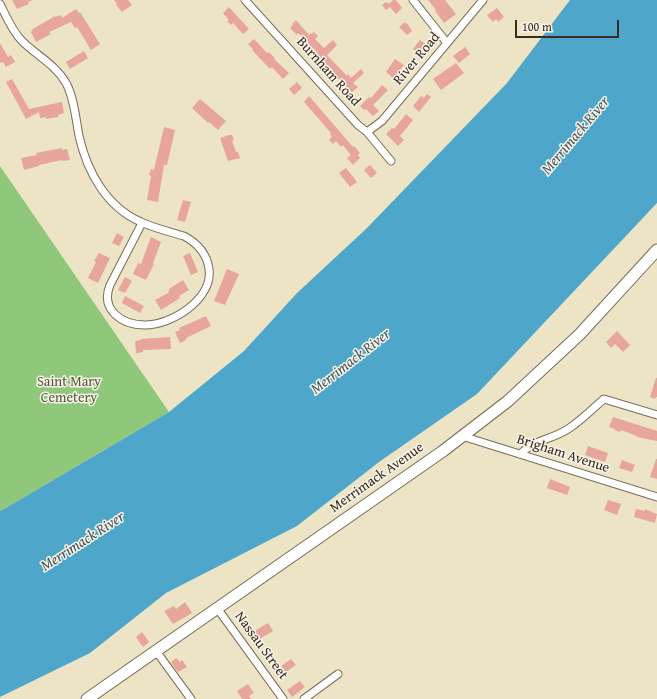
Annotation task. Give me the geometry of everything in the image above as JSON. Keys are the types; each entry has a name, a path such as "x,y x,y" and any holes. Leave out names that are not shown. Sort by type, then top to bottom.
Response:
{"main road":[{"name":"Merrimack Avenue","path":"92,698 156,651 462,436 508,401 580,334 657,250"}],"street":[{"name":"Burnham Road","path":"245,0 358,125 368,132 391,161"},
{"path":"413,0 447,43"},
{"name":"River Road","path":"368,132 382,121 483,0"},
{"path":"0,4 19,38 55,69 66,83 70,93 82,150 92,174 106,195 124,213 142,223 184,236 190,239 203,252 209,267 209,274 206,288 196,302 168,320 160,323 144,325 129,322 114,314 106,300 110,285 142,223"},
{"path":"520,454 534,443 566,430 574,425 604,399 657,415"},
{"name":"Brigham Avenue","path":"462,436 657,497"},
{"name":"Nassau Street","path":"217,608 283,699"},
{"path":"156,651 190,699"},
{"path":"304,699 338,674"}],"green space":[{"name":"Saint Mary Cemetery","path":"0,166 169,412 0,511"}],"water":[{"name":"Merrimack River","path":"570,0 657,0 657,203 477,394 379,462 297,526 166,593 90,653 0,697 0,511 169,412 244,351 297,293 366,229 507,83"}],"building":[{"path":"12,0 33,0 28,2 29,4 17,9"},
{"path":"114,0 128,0 132,5 122,12"},
{"path":"393,0 396,0 402,8 396,14 390,7 386,10 382,5 386,2 389,4"},
{"path":"428,0 445,0 456,14 444,23"},
{"path":"229,7 249,29 243,34 233,23 231,25 227,21 229,20 223,13"},
{"path":"497,8 504,17 498,22 496,19 493,22 487,15"},
{"path":"76,9 79,13 80,12 100,44 91,50 77,27 75,28 71,22 49,32 51,34 36,42 31,32 33,29 55,16 61,15 62,18"},
{"path":"296,20 309,35 314,32 318,36 315,39 324,48 333,40 337,45 327,55 347,76 348,74 351,78 361,69 364,73 353,83 358,87 352,92 331,73 333,70 316,53 317,52 298,33 297,35 290,28"},
{"path":"405,22 412,31 407,35 399,27"},
{"path":"254,39 289,73 283,79 272,67 270,69 252,50 253,49 248,44"},
{"path":"420,40 427,45 420,54 413,49"},
{"path":"0,43 8,57 11,55 15,62 6,67 3,62 0,63"},
{"path":"465,47 470,54 459,63 453,56"},
{"path":"84,51 88,58 70,69 66,62"},
{"path":"395,59 404,65 393,78 386,72"},
{"path":"456,63 464,73 441,90 433,79"},
{"path":"12,79 29,109 62,102 64,113 58,115 58,117 46,119 46,117 40,118 39,112 26,119 6,82"},
{"path":"297,82 302,88 294,95 289,89"},
{"path":"382,85 388,90 373,105 379,111 373,116 366,109 364,110 360,106 369,97 371,98"},
{"path":"427,94 431,97 419,112 413,106 421,96 424,98"},
{"path":"309,96 353,147 354,146 360,153 358,155 360,158 353,165 347,158 351,155 343,145 341,147 336,141 333,144 329,140 332,137 330,134 331,133 304,102"},
{"path":"200,99 226,121 218,130 192,108"},
{"path":"406,114 413,120 400,136 404,140 398,146 386,134 392,128 394,129"},
{"path":"164,127 175,130 167,165 164,165 158,202 147,200 151,176 149,175 151,169 154,170"},
{"path":"232,135 234,140 232,141 240,158 228,161 220,138"},
{"path":"62,148 62,150 67,149 70,160 62,160 39,165 24,170 21,158 37,155 36,153"},
{"path":"370,165 377,173 371,178 364,170"},
{"path":"346,168 357,182 350,187 339,173"},
{"path":"183,200 191,202 185,222 177,220"},
{"path":"117,233 124,237 119,246 112,243"},
{"path":"151,237 161,242 153,263 154,264 146,280 133,274 138,263 141,264"},
{"path":"99,253 110,258 98,283 88,278 96,262 94,261"},
{"path":"190,253 198,272 191,275 183,256"},
{"path":"227,269 239,274 225,305 214,301"},
{"path":"125,277 132,281 125,293 118,290"},
{"path":"183,280 189,290 179,296 180,298 161,310 155,300 168,293 169,289"},
{"path":"125,296 144,306 140,313 122,303"},
{"path":"206,316 211,326 186,338 186,340 180,343 175,332 180,330 179,328"},
{"path":"617,331 630,345 623,352 615,344 611,348 606,342"},
{"path":"170,337 171,349 143,350 143,352 136,353 135,341 141,339"},
{"path":"656,378 657,397 655,399 650,397"},
{"path":"613,417 657,431 657,441 637,437 621,430 620,432 614,430 615,429 609,427"},
{"path":"588,446 608,453 605,462 585,455"},
{"path":"657,459 657,479 650,477"},
{"path":"622,460 635,465 632,472 619,468"},
{"path":"550,479 570,487 567,495 547,488"},
{"path":"608,500 621,504 617,515 604,510"},
{"path":"636,509 645,511 645,509 657,514 655,523 634,517"},
{"path":"185,602 192,613 173,624 164,611 174,606 176,609"},
{"path":"268,623 273,631 258,640 253,632"},
{"path":"142,632 149,642 143,647 136,637"},
{"path":"176,658 180,662 182,660 187,667 178,672 171,662"},
{"path":"291,659 296,665 286,672 281,666"},
{"path":"300,681 305,687 292,697 287,690"},
{"path":"248,684 254,693 249,696 251,699 242,699 237,691"}]}
